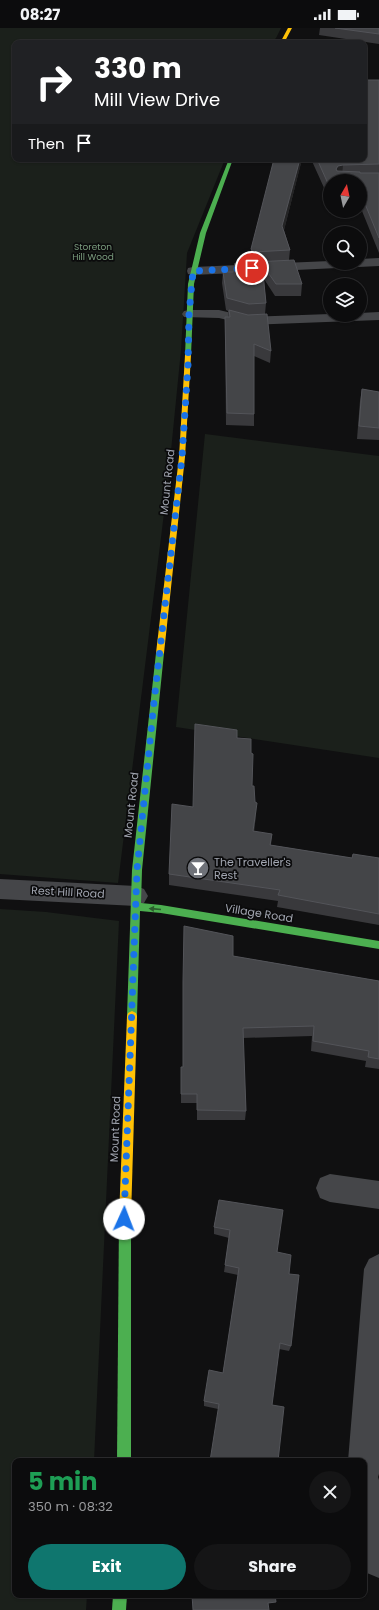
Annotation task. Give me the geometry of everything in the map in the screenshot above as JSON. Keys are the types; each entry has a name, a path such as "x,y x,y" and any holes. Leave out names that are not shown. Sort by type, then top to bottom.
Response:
{"main road":[{"path":"284,40 290,28"},
{"name":"Mount Road","path":"124,1458 124,1234 137,870 154,702 182,457 188,365 189,314 193,271 203,233 230,162"},
{"name":"Village Road","path":"136,901 173,911 379,945"},
{"path":"119,1610 120,1598"}],"street":[{"path":"193,271 379,262"},
{"path":"189,314 219,314 248,321 323,318"},
{"path":"367,316 379,316"},
{"name":"Rest Hill Road","path":"0,889 136,901"},
{"path":"330,1188 379,1195"},
{"path":"365,1458 379,1269"},
{"path":"367,1543 379,1561"}],"green space":[{"name":"Storeton Hill Wood","path":"0,28 281,28 274,40 12,40 12,162 224,162 187,253 181,350 168,481 118,883 0,874"},
{"path":"205,434 379,456 379,758 176,727"},
{"path":"0,909 46,912 119,921 94,1458 12,1458 12,1598 87,1598 86,1610 0,1610"}],"building":[{"path":"335,28 379,28 379,34"},
{"path":"367,80 379,80 379,164 343,165 338,166 336,169 337,171 379,173 379,238 367,209 367,174 324,174 318,162 367,162"},
{"path":"273,162 299,162 282,226 290,250 253,252 251,249"},
{"path":"294,260 302,284 276,284 262,264 266,303 249,304 227,298 223,272 233,272 235,263"},
{"path":"229,310 248,315 267,314 271,351 254,344 254,414 227,413 225,317 230,317"},
{"path":"362,389 379,392 379,428 359,426"},
{"path":"195,724 237,730 237,738 251,739 251,753 253,754 252,786 254,786 255,802 257,803 253,831 272,834 270,845 352,858 353,854 379,858 379,914 278,895 280,890 169,874 172,804 193,807"},
{"path":"184,926 233,936 233,956 379,981 379,1059 368,1057 369,1051 313,1041 314,1026 243,1028 246,1111 197,1110 197,1094 181,1094 181,1067 183,1067"},
{"path":"219,1200 283,1210 277,1252 291,1255 289,1274 299,1275 291,1346 280,1343 272,1405 284,1407 278,1458 210,1458 219,1404 204,1401 209,1370 223,1373 239,1268 225,1265 230,1230 214,1227"},
{"path":"192,1598 275,1598 276,1602 268,1603 269,1610 193,1610"}],"traffic: fast":[{"path":"188,355 191,284 203,233 230,162"},
{"path":"132,1016 137,870 160,653"},
{"path":"136,907 161,909 379,945"},
{"path":"124,1458 125,1217"},
{"path":"119,1610 120,1598"}],"traffic: slow":[{"path":"284,40 290,28"},
{"path":"160,653 182,457 188,355"},
{"path":"125,1217 132,1016"}],"place":[{"name":"The Traveller's Rest","path":"198,868"}],"route":[{"path":"124,1219 137,870 154,702 182,457 188,365 191,284 193,271 252,268"}]}
